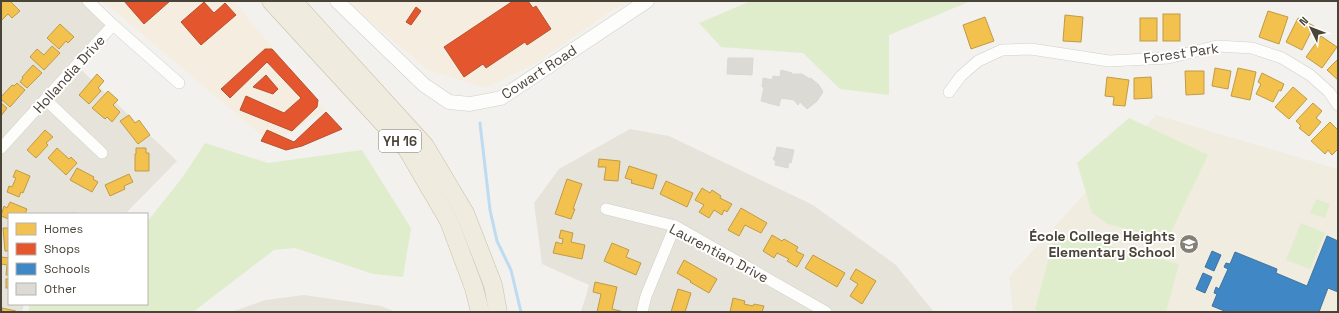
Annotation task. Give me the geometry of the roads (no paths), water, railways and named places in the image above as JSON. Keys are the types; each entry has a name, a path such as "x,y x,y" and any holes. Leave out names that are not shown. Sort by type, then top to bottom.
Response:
{"highway":[{"name":"YH 16","path":"271,1 407,149 449,222 474,288 480,312"},
{"name":"YH 16","path":"293,1 425,146 465,213 494,285 498,312"}],"street":[{"name":"Hollandia Drive","path":"1,148 46,100 112,25 88,1"},
{"name":"Cowart Road","path":"337,1 424,85 449,102 470,104 501,98 647,1"},
{"path":"112,25 180,83"},
{"name":"Forest Park","path":"950,92 961,76 978,61 1002,50 1030,49 1109,61 1168,58 1216,46 1252,48 1282,58 1310,75 1329,92 1338,105"},
{"path":"46,100 102,153"},
{"name":"Laurentian Drive","path":"606,209 675,226 826,312"},
{"path":"642,312 646,296 675,226"}],"waterway":[{"path":"480,123 490,210 497,241 511,270 521,312"}],"place":[{"name":"École College Heights Elementary School","path":"1189,244"}]}
